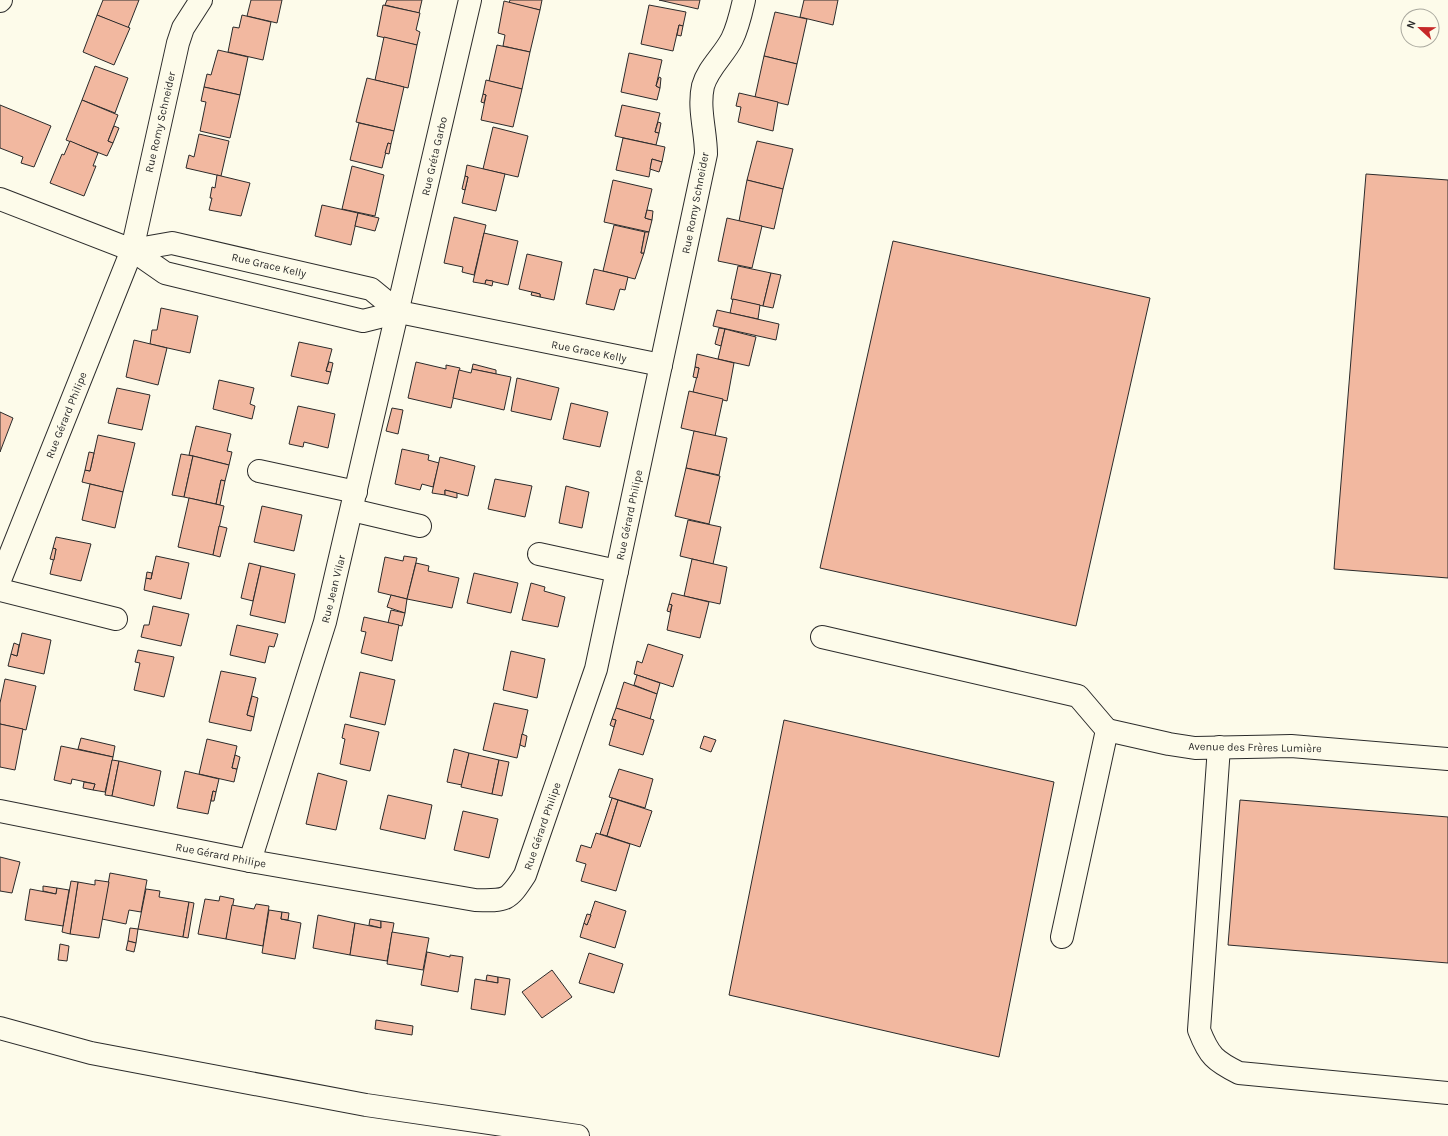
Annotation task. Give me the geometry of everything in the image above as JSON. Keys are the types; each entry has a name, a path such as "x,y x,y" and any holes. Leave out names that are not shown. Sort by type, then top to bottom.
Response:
{"street":[{"name":"Rue Romy Schneider","path":"132,250 178,43 183,28 201,0"},
{"name":"Rue Gréta Garbo","path":"399,312 470,0"},
{"name":"Rue Romy Schneider","path":"661,365 706,154 706,137 701,103 704,86 711,69 732,38 744,0"},
{"name":"Rue Grace Kelly","path":"0,199 132,250 165,273 363,321 399,312 661,365"},
{"name":"Rue Grace Kelly","path":"132,250 172,243 371,289 399,312"},
{"name":"Rue Gérard Philipe","path":"0,580 132,250"},
{"name":"Rue Jean Vilar","path":"250,861 326,622 399,312"},
{"name":"Rue Gérard Philipe","path":"0,811 250,861 475,900 496,901 512,896 525,875 596,669 661,365"},
{"path":"258,471 354,501 420,526"},
{"path":"539,554 617,571"},
{"path":"0,590 116,619"},
{"path":"822,637 1078,696 1107,730 1062,937"},
{"name":"Avenue des Frères Lumière","path":"1107,730 1169,744 1195,748 1291,746 1448,759"},
{"path":"1220,747 1199,1030 1206,1049 1220,1063 1239,1073 1448,1093"},
{"path":"0,1028 90,1053 366,1105 578,1136"},
{"path":"0,1044 90,1053"}],"building":[{"path":"103,0 139,0 128,28 97,15"},
{"path":"251,0 282,0 277,23 247,16"},
{"path":"387,0 422,0 419,13 385,5"},
{"path":"510,0 542,0 540,10 509,3"},
{"path":"659,0 700,0 698,9"},
{"path":"804,0 838,0 833,25 800,17"},
{"path":"504,1 540,10 530,52 503,46 505,35 498,33"},
{"path":"383,5 420,13 416,30 420,32 417,45 377,36"},
{"path":"649,5 686,12 683,26 679,25 673,51 641,44"},
{"path":"775,12 807,19 797,64 764,56"},
{"path":"97,15 130,28 114,65 83,52"},
{"path":"242,15 271,22 263,60 228,52 233,27 239,28"},
{"path":"679,25 683,26 681,36 677,35"},
{"path":"384,37 417,45 408,88 375,80"},
{"path":"497,45 530,52 522,89 489,81"},
{"path":"218,50 248,57 240,95 204,87 207,74 211,75"},
{"path":"629,53 662,60 656,86 660,88 657,100 621,92"},
{"path":"764,56 797,64 788,105 755,97"},
{"path":"95,66 128,78 115,113 82,100"},
{"path":"659,77 661,78 660,88 656,86"},
{"path":"367,78 404,87 394,131 356,122"},
{"path":"486,80 522,89 513,127 481,120 486,95 483,94"},
{"path":"204,87 240,95 230,138 200,131 206,102 201,101"},
{"path":"739,93 778,102 773,131 738,122 741,107 736,106"},
{"path":"483,94 486,95 484,103 481,102"},
{"path":"82,100 118,115 108,141 113,143 107,156 66,140"},
{"path":"0,105 51,126 34,167 21,163 23,157 0,148"},
{"path":"622,105 660,113 655,132 659,133 656,145 615,136"},
{"path":"658,122 661,123 659,133 655,132"},
{"path":"359,123 394,131 391,144 388,143 382,168 350,160"},
{"path":"114,126 119,128 113,143 108,141"},
{"path":"493,127 528,136 518,177 483,169"},
{"path":"199,134 229,141 221,176 186,168 189,155 194,157"},
{"path":"623,138 665,147 662,162 652,159 649,177 616,170"},
{"path":"70,141 98,153 93,166 96,166 84,196 50,183 62,154 64,155"},
{"path":"757,141 793,149 783,189 747,180"},
{"path":"388,143 391,144 389,154 385,153"},
{"path":"652,159 662,162 659,172 650,169"},
{"path":"467,165 505,174 496,211 462,203 468,177 465,176"},
{"path":"352,166 384,175 375,216 342,209"},
{"path":"1366,174 1448,180 1448,578 1334,569"},
{"path":"217,175 250,183 241,216 209,210 212,198 210,198 212,187 215,188"},
{"path":"465,176 468,177 465,190 462,189"},
{"path":"613,180 652,189 645,218 652,220 649,232 604,222"},
{"path":"747,180 783,189 774,229 739,221"},
{"path":"322,205 358,213 351,245 315,236"},
{"path":"647,210 653,211 652,220 645,218"},
{"path":"358,213 379,218 375,231 355,226"},
{"path":"454,217 486,225 474,275 462,272 463,267 444,263"},
{"path":"727,218 762,226 752,268 718,261"},
{"path":"614,225 645,232 641,253 644,253 635,279 603,271"},
{"path":"645,232 649,232 644,253 641,253"},
{"path":"484,233 518,241 508,285 486,280 485,284 473,282"},
{"path":"893,241 1150,298 1076,626 820,568"},
{"path":"527,254 562,262 554,300 540,297 540,294 519,289"},
{"path":"738,266 771,273 763,306 731,299"},
{"path":"594,269 628,277 625,290 620,289 614,310 586,304"},
{"path":"771,273 781,275 773,308 763,306"},
{"path":"486,280 493,281 492,286 485,284"},
{"path":"532,292 540,294 540,297 531,295"},
{"path":"733,299 760,305 758,319 730,313"},
{"path":"161,308 198,316 190,353 150,344 152,330 157,330"},
{"path":"717,310 779,324 776,340 713,326"},
{"path":"719,328 725,329 721,346 715,344"},
{"path":"725,329 756,337 749,366 718,359"},
{"path":"134,340 167,348 158,385 126,377"},
{"path":"299,342 332,349 326,371 331,372 328,384 291,376"},
{"path":"697,354 734,363 727,401 693,392 699,368 695,367"},
{"path":"329,362 333,363 331,372 326,371"},
{"path":"416,362 446,369 446,365 460,368 451,408 408,398"},
{"path":"473,364 496,370 496,374 472,369"},
{"path":"695,367 699,368 697,378 693,377"},
{"path":"472,369 511,377 504,410 453,398 459,370 471,373"},
{"path":"517,378 559,388 551,420 511,411"},
{"path":"219,380 254,388 250,404 255,406 252,419 213,409"},
{"path":"117,388 150,395 142,430 108,423"},
{"path":"689,391 723,399 715,436 681,428"},
{"path":"571,403 608,412 600,447 563,439"},
{"path":"298,406 335,414 328,448 304,442 303,447 289,444"},
{"path":"392,408 403,410 398,434 386,431"},
{"path":"0,412 13,418 0,452"},
{"path":"196,426 231,434 227,451 232,452 229,465 189,455"},
{"path":"694,431 727,438 719,475 686,468"},
{"path":"98,435 135,443 123,492 82,482 85,470 90,471"},
{"path":"402,449 429,455 428,460 439,463 433,487 422,484 420,490 395,484"},
{"path":"89,452 94,453 90,471 85,470"},
{"path":"181,454 193,456 184,497 172,495"},
{"path":"193,456 229,465 225,481 221,480 216,504 184,497"},
{"path":"440,457 475,466 468,496 445,490 445,495 432,493"},
{"path":"686,468 720,476 709,524 675,516"},
{"path":"495,479 532,486 525,517 488,509"},
{"path":"221,480 225,481 220,505 216,504"},
{"path":"90,484 123,492 115,528 82,520"},
{"path":"566,486 589,492 582,528 559,523"},
{"path":"445,490 457,493 457,498 445,495"},
{"path":"189,498 224,506 213,555 178,547"},
{"path":"262,506 302,515 294,551 254,542"},
{"path":"688,520 721,527 713,564 680,556"},
{"path":"219,526 227,528 220,557 213,555"},
{"path":"56,537 91,544 81,581 50,574 56,549 53,548"},
{"path":"53,548 56,549 54,560 50,559"},
{"path":"156,556 189,563 181,599 144,590 146,578 151,579"},
{"path":"404,556 417,558 407,599 378,592 385,557 403,561"},
{"path":"692,559 727,567 720,604 684,596"},
{"path":"249,563 261,566 253,601 241,598"},
{"path":"416,563 429,566 428,571 459,578 452,608 407,599"},
{"path":"261,566 295,574 285,623 250,615"},
{"path":"147,572 152,573 151,579 146,578"},
{"path":"474,573 518,583 511,613 467,603"},
{"path":"531,583 545,587 544,591 565,597 558,627 522,620"},
{"path":"672,593 709,602 700,638 667,630 672,605 669,604"},
{"path":"391,595 407,599 405,613 387,607"},
{"path":"669,604 672,605 670,612 667,611"},
{"path":"153,606 189,614 181,646 141,637 144,625 149,625"},
{"path":"391,610 405,613 402,626 388,623"},
{"path":"364,617 399,625 392,661 361,653 366,632 361,631"},
{"path":"237,625 278,634 274,647 269,646 265,663 230,655"},
{"path":"22,633 51,640 44,674 8,666 11,654 17,656"},
{"path":"14,643 19,645 17,656 11,654"},
{"path":"648,644 683,655 673,687 634,674 637,661 642,663"},
{"path":"138,650 174,657 164,697 134,690 140,663 135,662"},
{"path":"511,651 545,659 537,698 503,690"},
{"path":"221,671 256,678 247,715 254,717 251,731 209,722"},
{"path":"360,672 395,680 385,725 350,717"},
{"path":"637,675 660,683 657,694 634,685"},
{"path":"5,679 36,686 26,730 0,724 0,703"},
{"path":"624,682 657,694 650,719 616,708"},
{"path":"252,696 258,698 254,717 247,715"},
{"path":"494,703 528,710 517,758 483,750"},
{"path":"616,708 654,720 643,755 609,745 616,720 612,719"},
{"path":"612,719 616,720 614,727 610,725"},
{"path":"784,720 1054,782 999,1057 729,995"},
{"path":"0,724 23,729 15,770 0,767"},
{"path":"345,724 379,732 370,771 340,764 345,739 342,738"},
{"path":"522,734 527,736 525,747 520,745"},
{"path":"704,736 716,740 711,752 700,748"},
{"path":"81,738 115,746 113,757 78,749"},
{"path":"207,739 237,746 232,768 237,769 234,782 199,774"},
{"path":"61,746 113,757 105,792 93,790 95,784 72,779 71,784 54,780"},
{"path":"454,749 469,753 462,785 447,782"},
{"path":"469,753 499,760 492,794 461,787"},
{"path":"235,755 240,757 237,769 232,768"},
{"path":"112,760 119,761 112,796 105,795"},
{"path":"499,760 509,762 502,796 492,794"},
{"path":"119,761 161,771 154,806 112,796"},
{"path":"619,769 653,779 645,808 609,797"},
{"path":"185,771 219,779 216,792 213,791 208,814 177,808"},
{"path":"318,773 347,781 336,830 306,824"},
{"path":"84,782 95,784 93,790 83,788"},
{"path":"213,791 216,792 214,801 211,801"},
{"path":"388,795 432,805 425,839 380,829"},
{"path":"612,798 618,800 607,836 600,834"},
{"path":"618,800 652,811 640,847 607,836"},
{"path":"1240,800 1448,817 1448,963 1228,945"},
{"path":"463,811 498,819 489,858 454,850"},
{"path":"596,833 630,844 616,891 581,881 586,864 576,861 581,845 591,848"},
{"path":"0,857 20,862 12,893 0,891"},
{"path":"110,873 147,880 141,912 129,910 126,924 102,919"},
{"path":"95,880 109,882 99,938 70,934 78,882 95,885"},
{"path":"71,881 78,882 70,934 62,932"},
{"path":"43,886 57,888 56,894 43,891"},
{"path":"57,888 69,890 63,926 25,920 30,889 56,894"},
{"path":"146,889 160,891 159,897 189,902 183,937 138,929"},
{"path":"220,896 234,899 226,939 198,934 205,899 219,901"},
{"path":"595,901 626,911 615,948 580,937 584,923 587,925"},
{"path":"189,902 194,903 188,938 183,937"},
{"path":"256,904 269,906 263,946 226,939 232,905 254,909"},
{"path":"269,910 282,912 281,919 301,923 295,959 262,953"},
{"path":"282,912 289,913 288,920 281,919"},
{"path":"587,914 591,915 587,925 584,923"},
{"path":"318,915 355,923 350,955 313,948"},
{"path":"370,919 381,921 381,928 369,925"},
{"path":"381,921 394,923 387,961 350,955 355,923 381,928"},
{"path":"130,928 138,929 136,943 128,941"},
{"path":"392,932 429,938 423,970 387,964"},
{"path":"128,941 136,943 134,952 126,950"},
{"path":"60,944 69,946 67,961 58,960"},
{"path":"427,952 450,957 450,955 463,957 458,992 421,985"},
{"path":"589,953 623,964 614,993 579,983"},
{"path":"552,970 572,997 542,1018 522,992"},
{"path":"487,975 498,977 498,983 486,981"},
{"path":"498,977 510,979 505,1015 471,1009 475,979 498,983"},
{"path":"376,1020 413,1026 412,1035 375,1029"}]}
